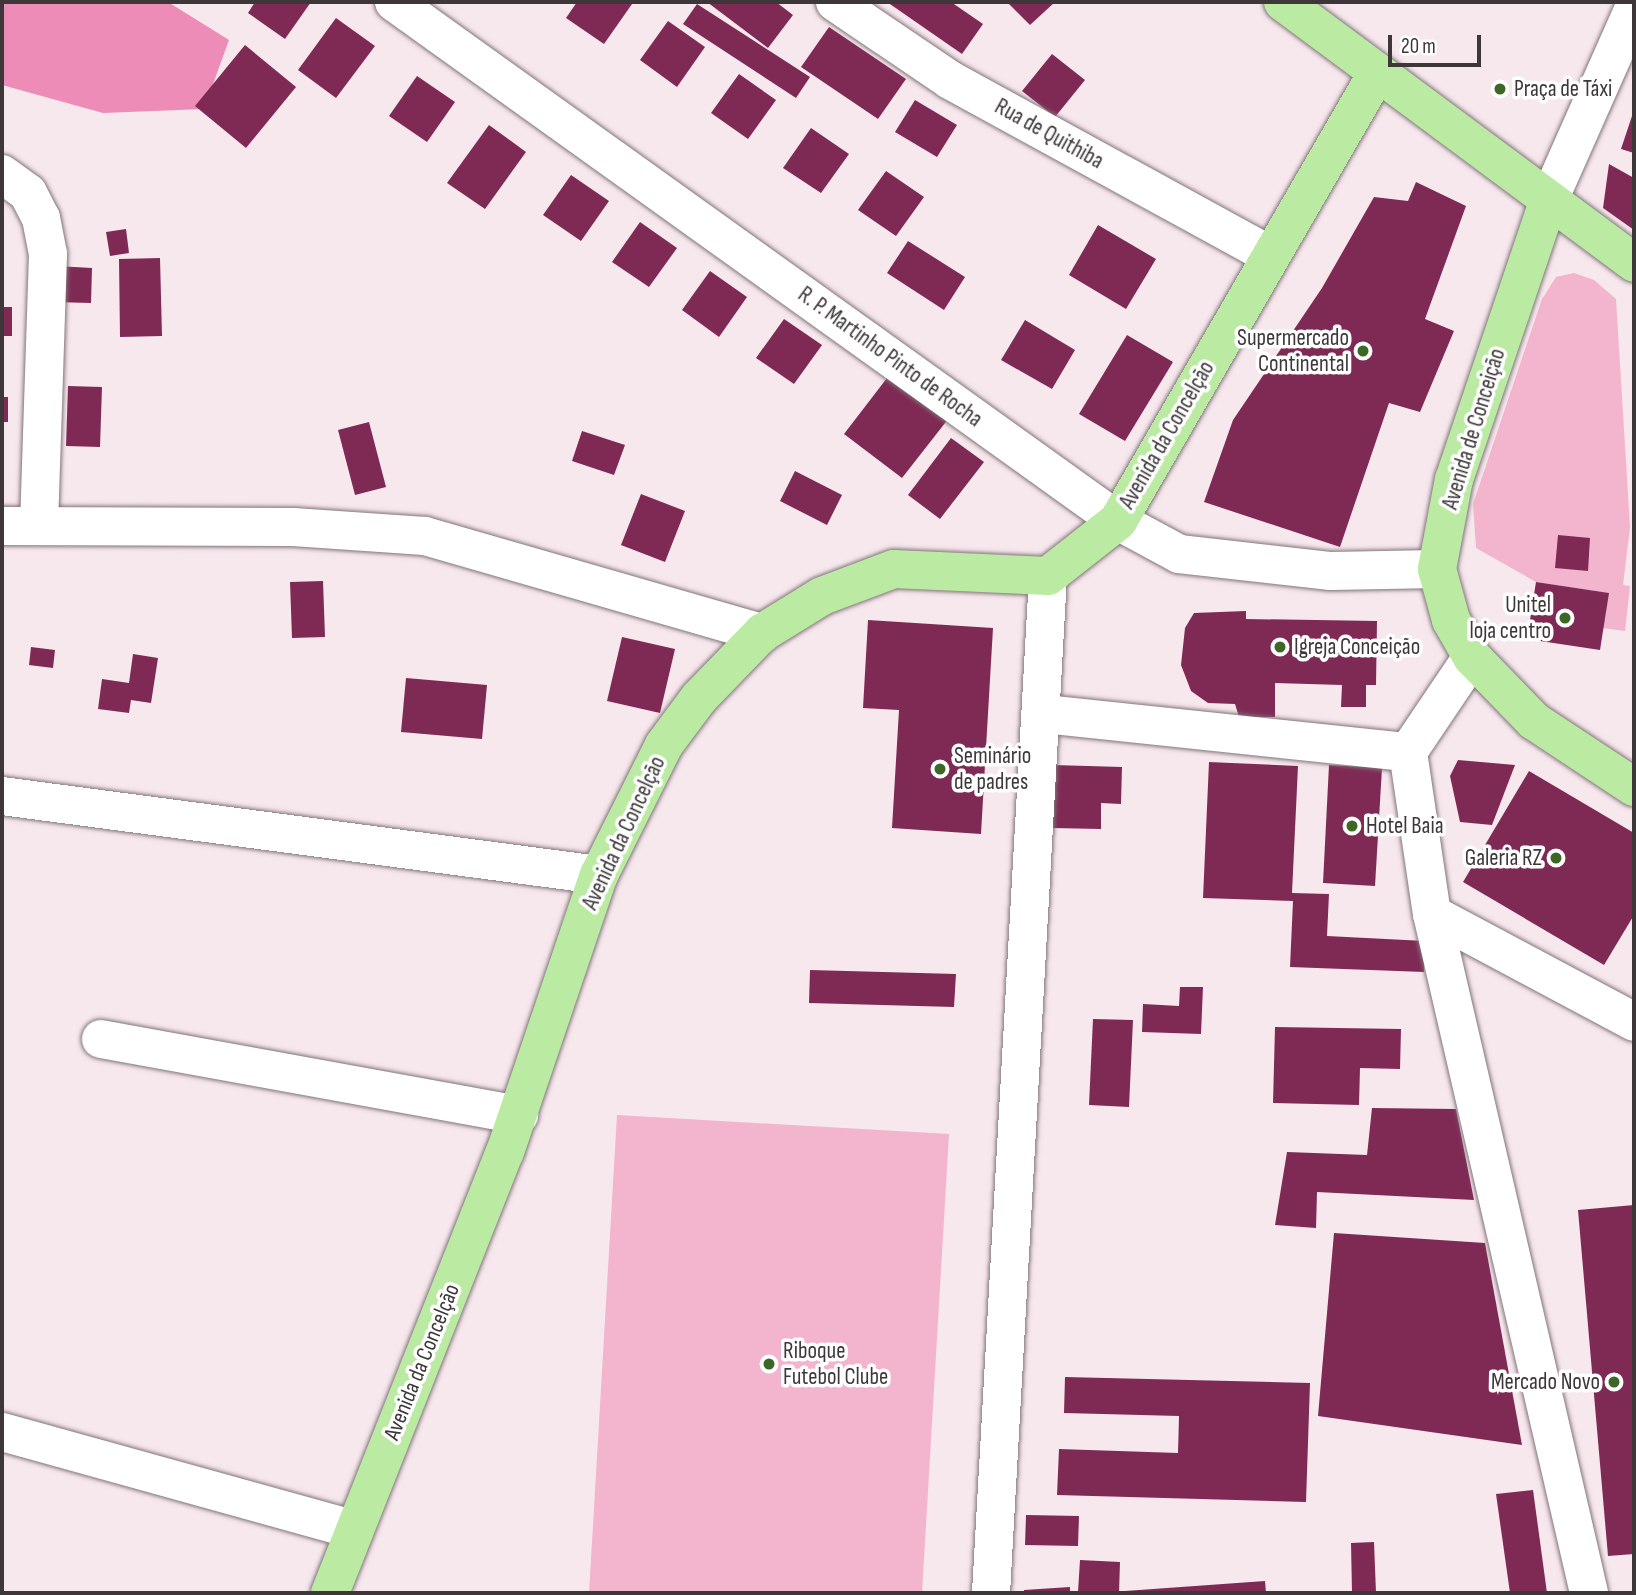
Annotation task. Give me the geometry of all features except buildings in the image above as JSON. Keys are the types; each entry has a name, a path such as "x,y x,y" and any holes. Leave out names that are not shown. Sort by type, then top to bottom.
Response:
{"main road":[{"path":"1283,2 1377,75 1634,263"},
{"name":"Avenida da Concelção","path":"330,1593 519,1115 599,875 664,745 699,698 762,633 822,596 894,569 1048,576 1118,521 1269,255 1377,75"},
{"name":"Avenida de Conceição","path":"1548,202 1454,479 1437,569 1451,620 1472,657 1534,721 1634,787"}],"street":[{"name":"R. P. Martinho Pinto de Rocha","path":"394,2 1118,521 1179,554 1331,571 1437,569"},
{"name":"Rua de Quithiba","path":"835,2 950,79 1269,255"},
{"path":"1548,202 1634,8"},
{"path":"2,174 28,193 41,218 48,254 20,526 293,527 425,536 762,633"},
{"path":"991,1593 1044,714 1048,576"},
{"path":"1472,657 1408,752 1432,914 1588,1593"},
{"path":"1044,714 1408,752"},
{"path":"2,796 599,875"},
{"path":"1432,914 1634,1022"},
{"path":"101,1038 519,1115"},
{"path":"2,1432 355,1530"}],"shaded area":[{"path":"2,2 168,2 229,40 204,109 103,113 2,85"},
{"path":"1574,273 1594,280 1616,299 1630,527 1623,585 1630,586 1625,631 1603,628 1608,593 1536,582 1476,548 1473,504 1542,299 1556,277"},
{"name":"Riboque Futebol Clube","path":"617,1115 949,1134 922,1593 589,1593"}],"place":[{"name":"Praça de Táxi","path":"1500,89"},
{"name":"Supermercado Continental","path":"1363,351"},
{"name":"Unitel loja centro","path":"1565,618"},
{"name":"Igreja Conceição","path":"1280,647"},
{"name":"Seminário de padres","path":"940,769"},
{"name":"Hotel Baia","path":"1352,826"},
{"name":"Galeria RZ","path":"1556,858"},
{"name":"Riboque Futebol Clube","path":"769,1364"},
{"name":"Mercado Novo","path":"1614,1382"}]}
